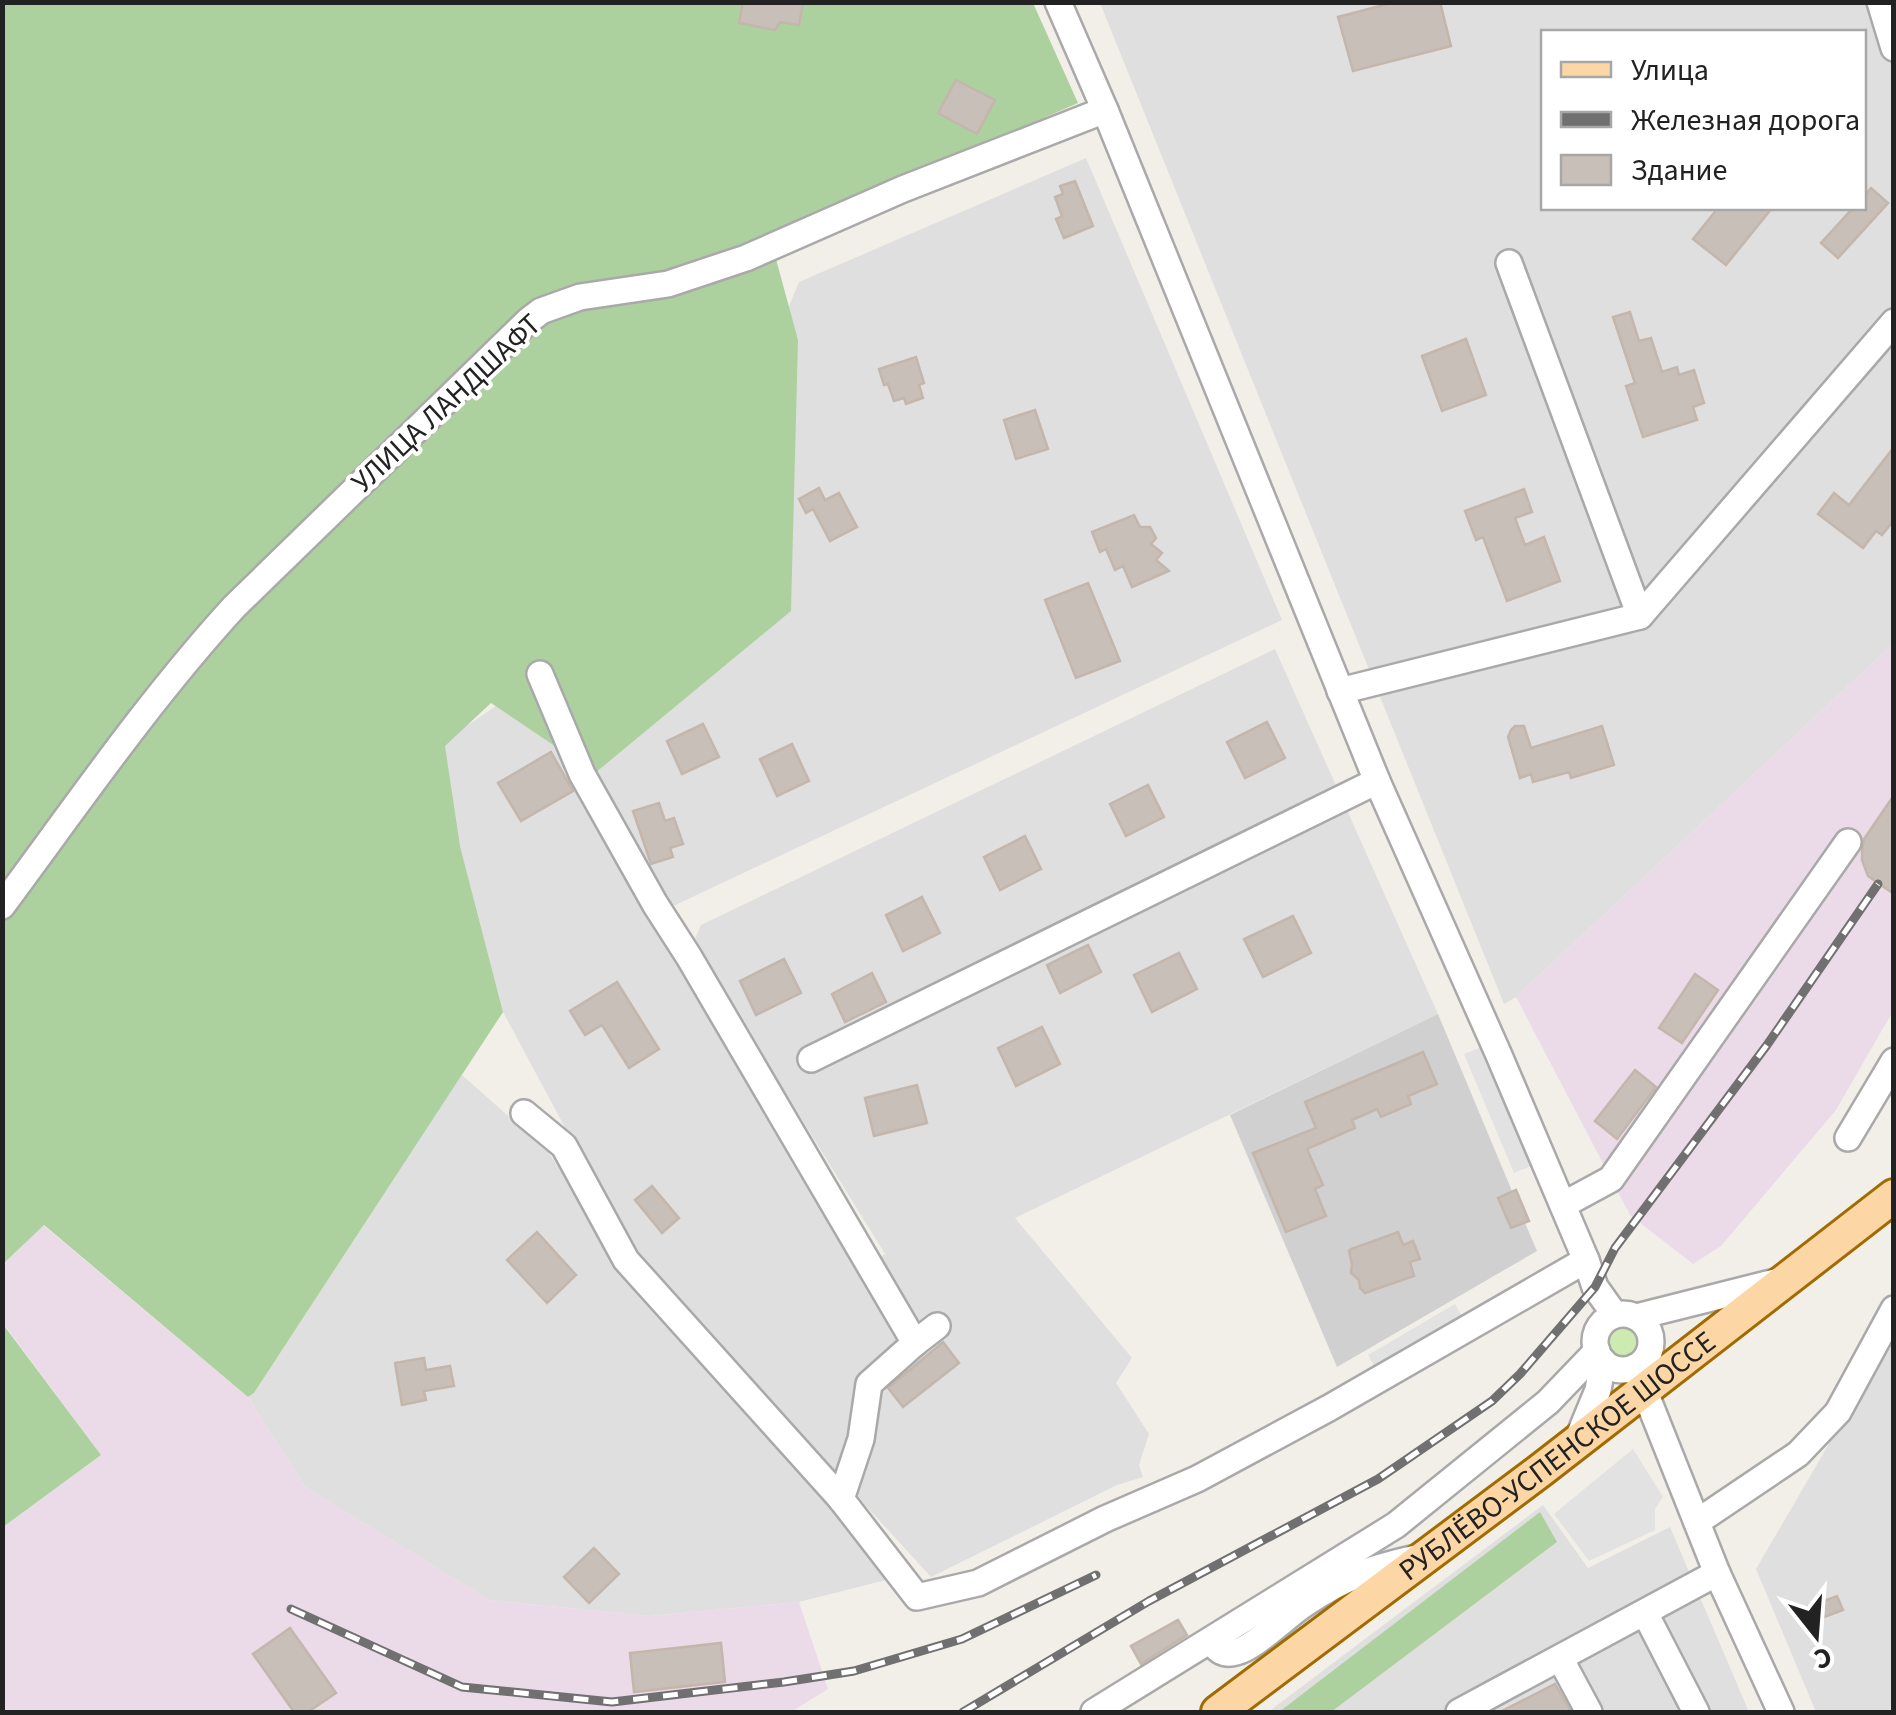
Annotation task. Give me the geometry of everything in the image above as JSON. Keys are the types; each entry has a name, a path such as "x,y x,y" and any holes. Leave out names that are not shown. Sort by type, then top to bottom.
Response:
{"main road":[{"name":"РУБЛЁВО-УСПЕНСКОЕ ШОССЕ","path":"1218,1712 1576,1443 1639,1379 1788,1279 1894,1196"}],"street":[{"path":"1058,2 1377,780 1498,1053 1595,1288 1626,1316 1644,1323 1650,1332 1649,1352 1639,1379"},
{"path":"1880,2 1894,48"},
{"name":"УЛИЦА ЛАНДШАФТ","path":"2,906 162,690 211,632 528,321 542,311 580,297 668,284 746,258 903,189 1105,110"},
{"path":"1510,263 1640,616"},
{"path":"1340,691 1640,616 1894,322"},
{"path":"540,674 582,774 655,904 916,1343"},
{"path":"811,1059 1377,780"},
{"path":"1562,1205 1611,1179 1848,842"},
{"path":"1848,1138 1894,1060"},
{"path":"524,1113 564,1146 626,1260 841,1498 917,1597 978,1583 1214,1470 1586,1260"},
{"path":"1576,1443 1598,1390 1600,1356 1595,1340 1605,1320 1788,1279"},
{"path":"1697,1522 1798,1454 1838,1412 1894,1310"},
{"path":"841,1498 862,1439 869,1384 937,1326"},
{"path":"1600,1356 1612,1368 1639,1379 1718,1573 1781,1712"},
{"path":"1094,1712 1396,1524 1600,1356"},
{"path":"1210,1640 1220,1651 1230,1654 1244,1650 1304,1604 1348,1577 1377,1566 1426,1556"},
{"path":"1459,1712 1718,1573"},
{"path":"1645,1612 1696,1712"},
{"path":"1560,1658 1589,1712"}],"shaded area":[{"path":"1100,3 1893,3 1893,644 1516,997 1504,1004"},
{"path":"1086,158 1282,620 669,908 595,773 799,282"},
{"path":"1893,644 1893,1011 1836,1110 1721,1246 1693,1264 1630,1215 1516,997"},
{"path":"1275,649 1438,1014 1015,1218 1132,1358 1116,1383 1149,1434 1139,1465 1143,1477 1117,1485 931,1577 628,1245 503,1012 460,846 419,758 521,689 862,1266 885,1254 693,943 701,925"},
{"path":"1438,1014 1512,1191 1516,1190 1523,1205 1529,1221 1525,1223 1537,1251 1337,1367 1230,1115"},
{"path":"1482,1047 1531,1166 1514,1173 1464,1054"},
{"path":"462,1075 548,1151 615,1258 894,1578 799,1602 650,1616 489,1600 305,1487 248,1397"},
{"path":"43,1225 248,1397 305,1487 489,1600 650,1616 799,1602 828,1689 791,1712 3,1712 3,1527 101,1455 3,1323 3,1264"},
{"path":"1455,1304 1464,1320 1377,1371 1368,1355"},
{"path":"1893,1334 1893,1712 1816,1712 1756,1569"},
{"path":"1633,1449 1663,1497 1655,1509 1655,1530 1589,1561 1554,1514"},
{"path":"1543,1505 1588,1568 1670,1527 1749,1712 1268,1712"}],"green space":[{"path":"3,3 1033,3 1078,103 770,237 798,340 791,611 595,773 491,703 445,746 460,846 503,1012 248,1397 44,1225 3,1264"},
{"path":"1623,1322 1637,1328 1643,1342 1637,1356 1623,1362 1609,1356 1603,1342 1609,1328"},
{"path":"2,1323 101,1455 3,1527 2,1527"},
{"path":"1540,1512 1557,1542 1331,1712 1279,1712"}],"building":[{"path":"743,2 803,2 799,25 780,22 775,30 739,23"},
{"path":"1395,2 1440,2 1451,46 1353,71 1338,17"},
{"path":"956,80 995,100 977,134 938,113"},
{"path":"1075,181 1093,226 1064,238 1056,219 1062,216 1055,197 1063,194 1060,186"},
{"path":"1871,188 1888,203 1838,258 1821,243 1851,210 1866,210 1866,194"},
{"path":"1716,210 1770,210 1726,265 1693,239"},
{"path":"1630,312 1639,341 1651,338 1662,372 1677,367 1679,375 1694,370 1704,403 1693,407 1697,420 1643,437 1626,386 1635,383 1613,317"},
{"path":"1466,339 1486,395 1442,411 1422,356"},
{"path":"916,357 924,383 919,385 923,398 906,404 904,398 894,401 879,369"},
{"path":"1035,410 1048,449 1016,459 1004,420"},
{"path":"1894,447 1894,520 1882,535 1876,531 1863,548 1818,514 1834,493 1849,505"},
{"path":"819,488 825,500 839,493 857,527 830,541 813,509 806,513 799,499"},
{"path":"1524,489 1532,512 1515,518 1525,545 1544,537 1560,581 1507,601 1483,537 1476,540 1465,511"},
{"path":"1134,515 1140,527 1150,527 1156,538 1151,544 1162,553 1156,560 1169,571 1132,587 1123,566 1115,570 1106,549 1100,552 1092,532"},
{"path":"1088,583 1120,661 1076,678 1045,600"},
{"path":"1267,722 1285,758 1245,778 1227,742"},
{"path":"703,724 719,757 682,774 667,741"},
{"path":"1515,726 1524,726 1531,748 1602,726 1614,765 1571,778 1569,772 1533,782 1531,774 1520,778 1508,737"},
{"path":"792,744 809,781 777,796 760,759"},
{"path":"551,752 573,791 521,821 498,783"},
{"path":"1148,785 1164,817 1126,836 1110,804"},
{"path":"1894,795 1894,894 1868,876 1862,850 1864,839"},
{"path":"659,803 665,821 674,818 683,844 670,848 673,857 651,864 633,811"},
{"path":"1025,836 1041,869 1000,890 984,857"},
{"path":"922,897 940,933 903,951 886,915"},
{"path":"1293,916 1311,953 1263,977 1244,939"},
{"path":"1088,945 1101,972 1060,993 1047,965"},
{"path":"1179,953 1197,989 1152,1012 1134,975"},
{"path":"784,959 801,993 756,1015 740,981"},
{"path":"872,973 886,1002 845,1022 832,994"},
{"path":"1695,974 1718,990 1682,1043 1659,1028"},
{"path":"617,982 659,1049 629,1068 602,1025 585,1035 570,1011"},
{"path":"1042,1027 1060,1064 1016,1086 998,1048"},
{"path":"1423,1052 1437,1084 1408,1096 1411,1104 1381,1117 1377,1109 1352,1120 1355,1128 1307,1149 1323,1185 1315,1189 1326,1216 1286,1232 1253,1153 1316,1128 1305,1102"},
{"path":"1635,1070 1656,1087 1617,1139 1595,1121"},
{"path":"917,1085 927,1123 874,1136 865,1098"},
{"path":"652,1186 679,1218 662,1233 635,1200"},
{"path":"1516,1190 1529,1221 1511,1228 1498,1198"},
{"path":"537,1232 576,1275 547,1303 507,1260"},
{"path":"1398,1232 1403,1245 1413,1241 1420,1259 1410,1262 1414,1276 1365,1293 1351,1273 1349,1251"},
{"path":"943,1342 959,1363 903,1407 888,1388"},
{"path":"424,1358 426,1370 450,1366 454,1386 424,1391 426,1400 402,1405 395,1363"},
{"path":"594,1548 619,1574 589,1603 564,1577"},
{"path":"1837,1596 1843,1610 1808,1623 1802,1609"},
{"path":"1178,1620 1187,1635 1141,1664 1131,1646"},
{"path":"290,1628 336,1693 308,1712 294,1712 253,1654"},
{"path":"721,1643 725,1682 634,1692 630,1653"},
{"path":"1555,1684 1571,1712 1500,1712"}],"railway":[{"path":"963,1712 1149,1601 1378,1479 1492,1401 1595,1287 1615,1248 1767,1045 1878,884"},
{"path":"291,1609 462,1687 612,1702 854,1671 962,1639 1096,1575"}]}
